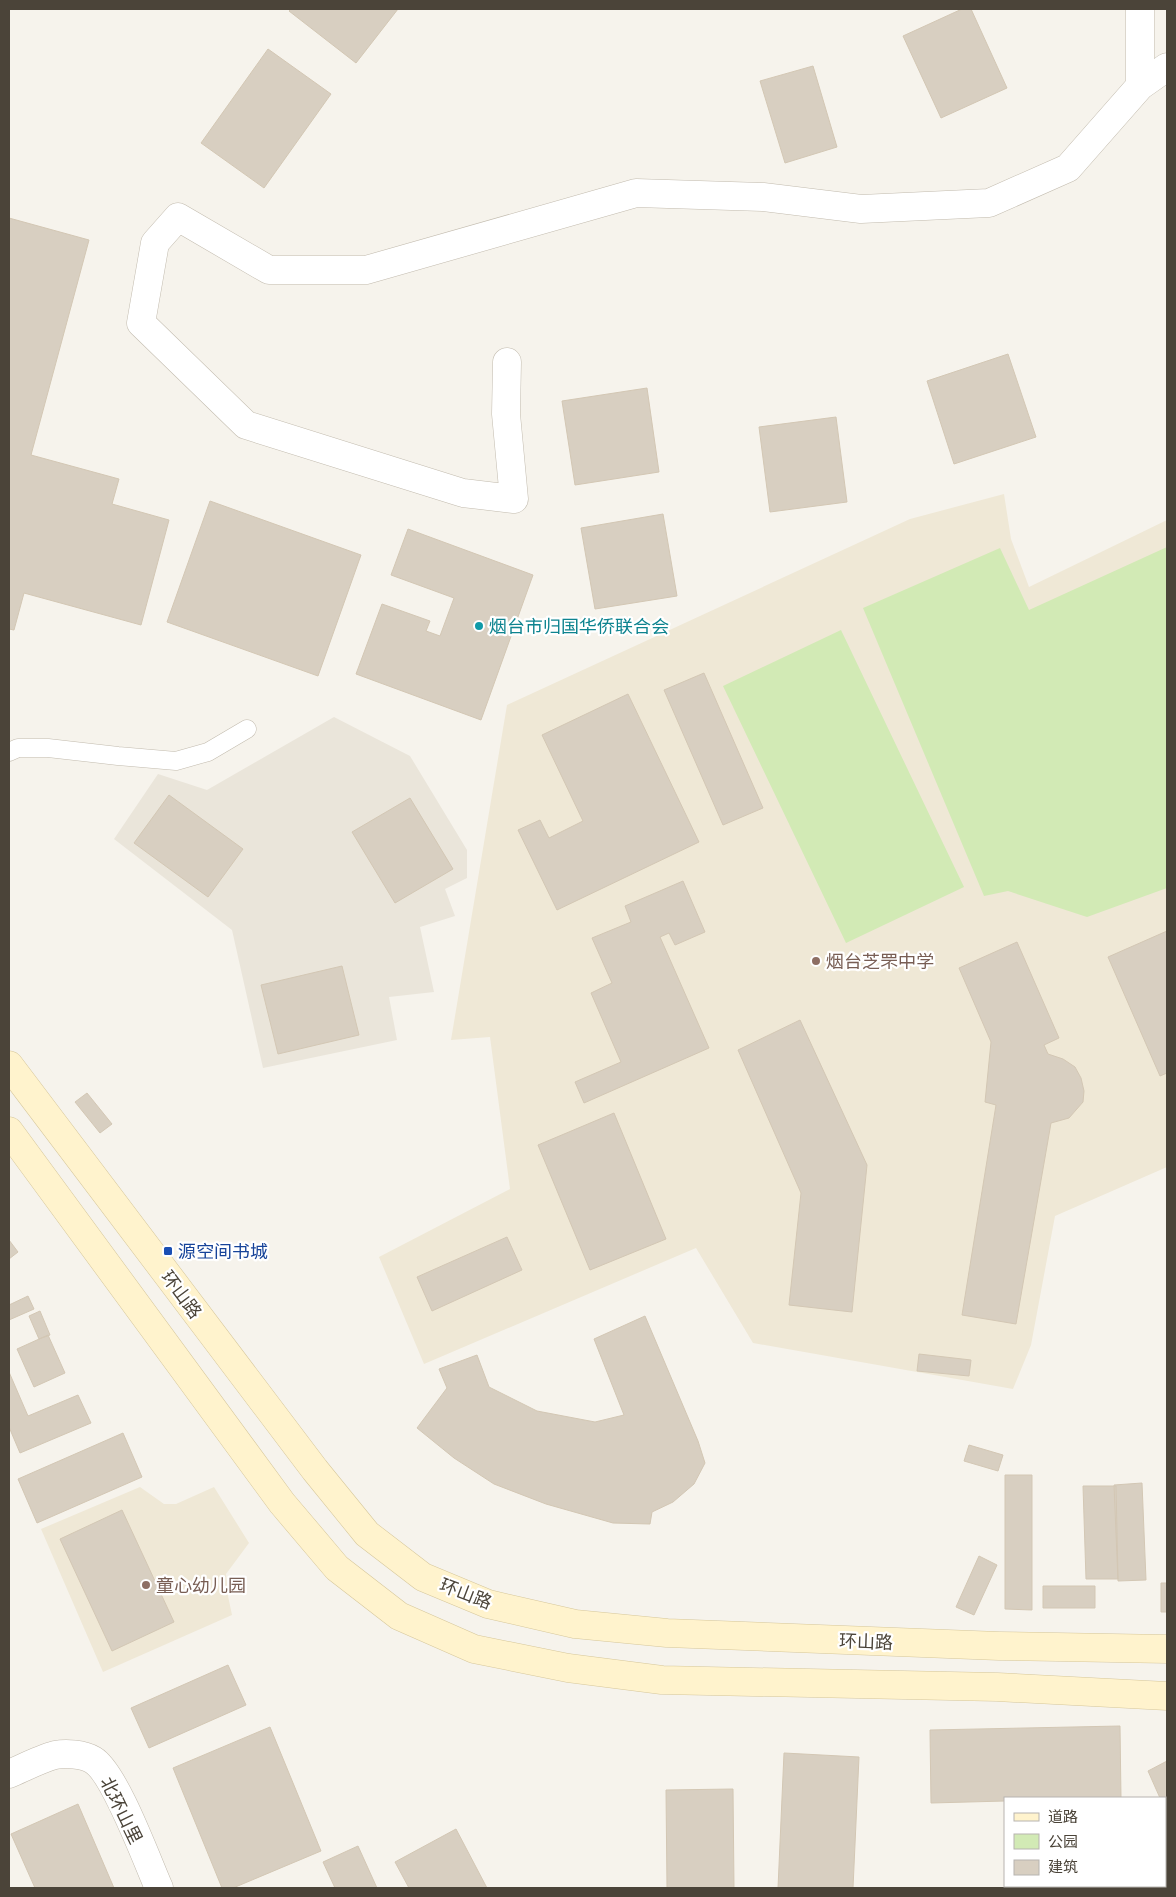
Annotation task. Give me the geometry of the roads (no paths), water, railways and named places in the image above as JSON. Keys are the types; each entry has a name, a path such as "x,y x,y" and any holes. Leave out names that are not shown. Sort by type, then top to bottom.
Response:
{"main road":[{"name":"环山路","path":"9,1065 315,1470 367,1534 423,1576 488,1604 575,1624 667,1634 999,1646 1167,1649"},
{"path":"9,1131 282,1503 337,1568 399,1616 474,1649 568,1668 662,1680 997,1687 1167,1696"}],"street":[{"path":"1140,9 1140,86"},
{"path":"507,362 506,414 514,498 463,493 246,425 141,323 155,243 178,217 269,270 366,270 636,193 763,197 861,209 989,203 1068,168 1140,86 1167,67"},
{"name":"北环山里","path":"9,1774 55,1755 75,1755 93,1760 108,1775 159,1888"}],"lane":[{"path":"9,752 18,748 48,748 176,761 208,752 247,729"}],"place":[{"name":"烟台市归国华侨联合会","path":"479,626"},
{"name":"烟台芝罘中学","path":"816,961"},
{"name":"源空间书城","path":"168,1251"},
{"name":"童心幼儿园","path":"146,1585"}]}
